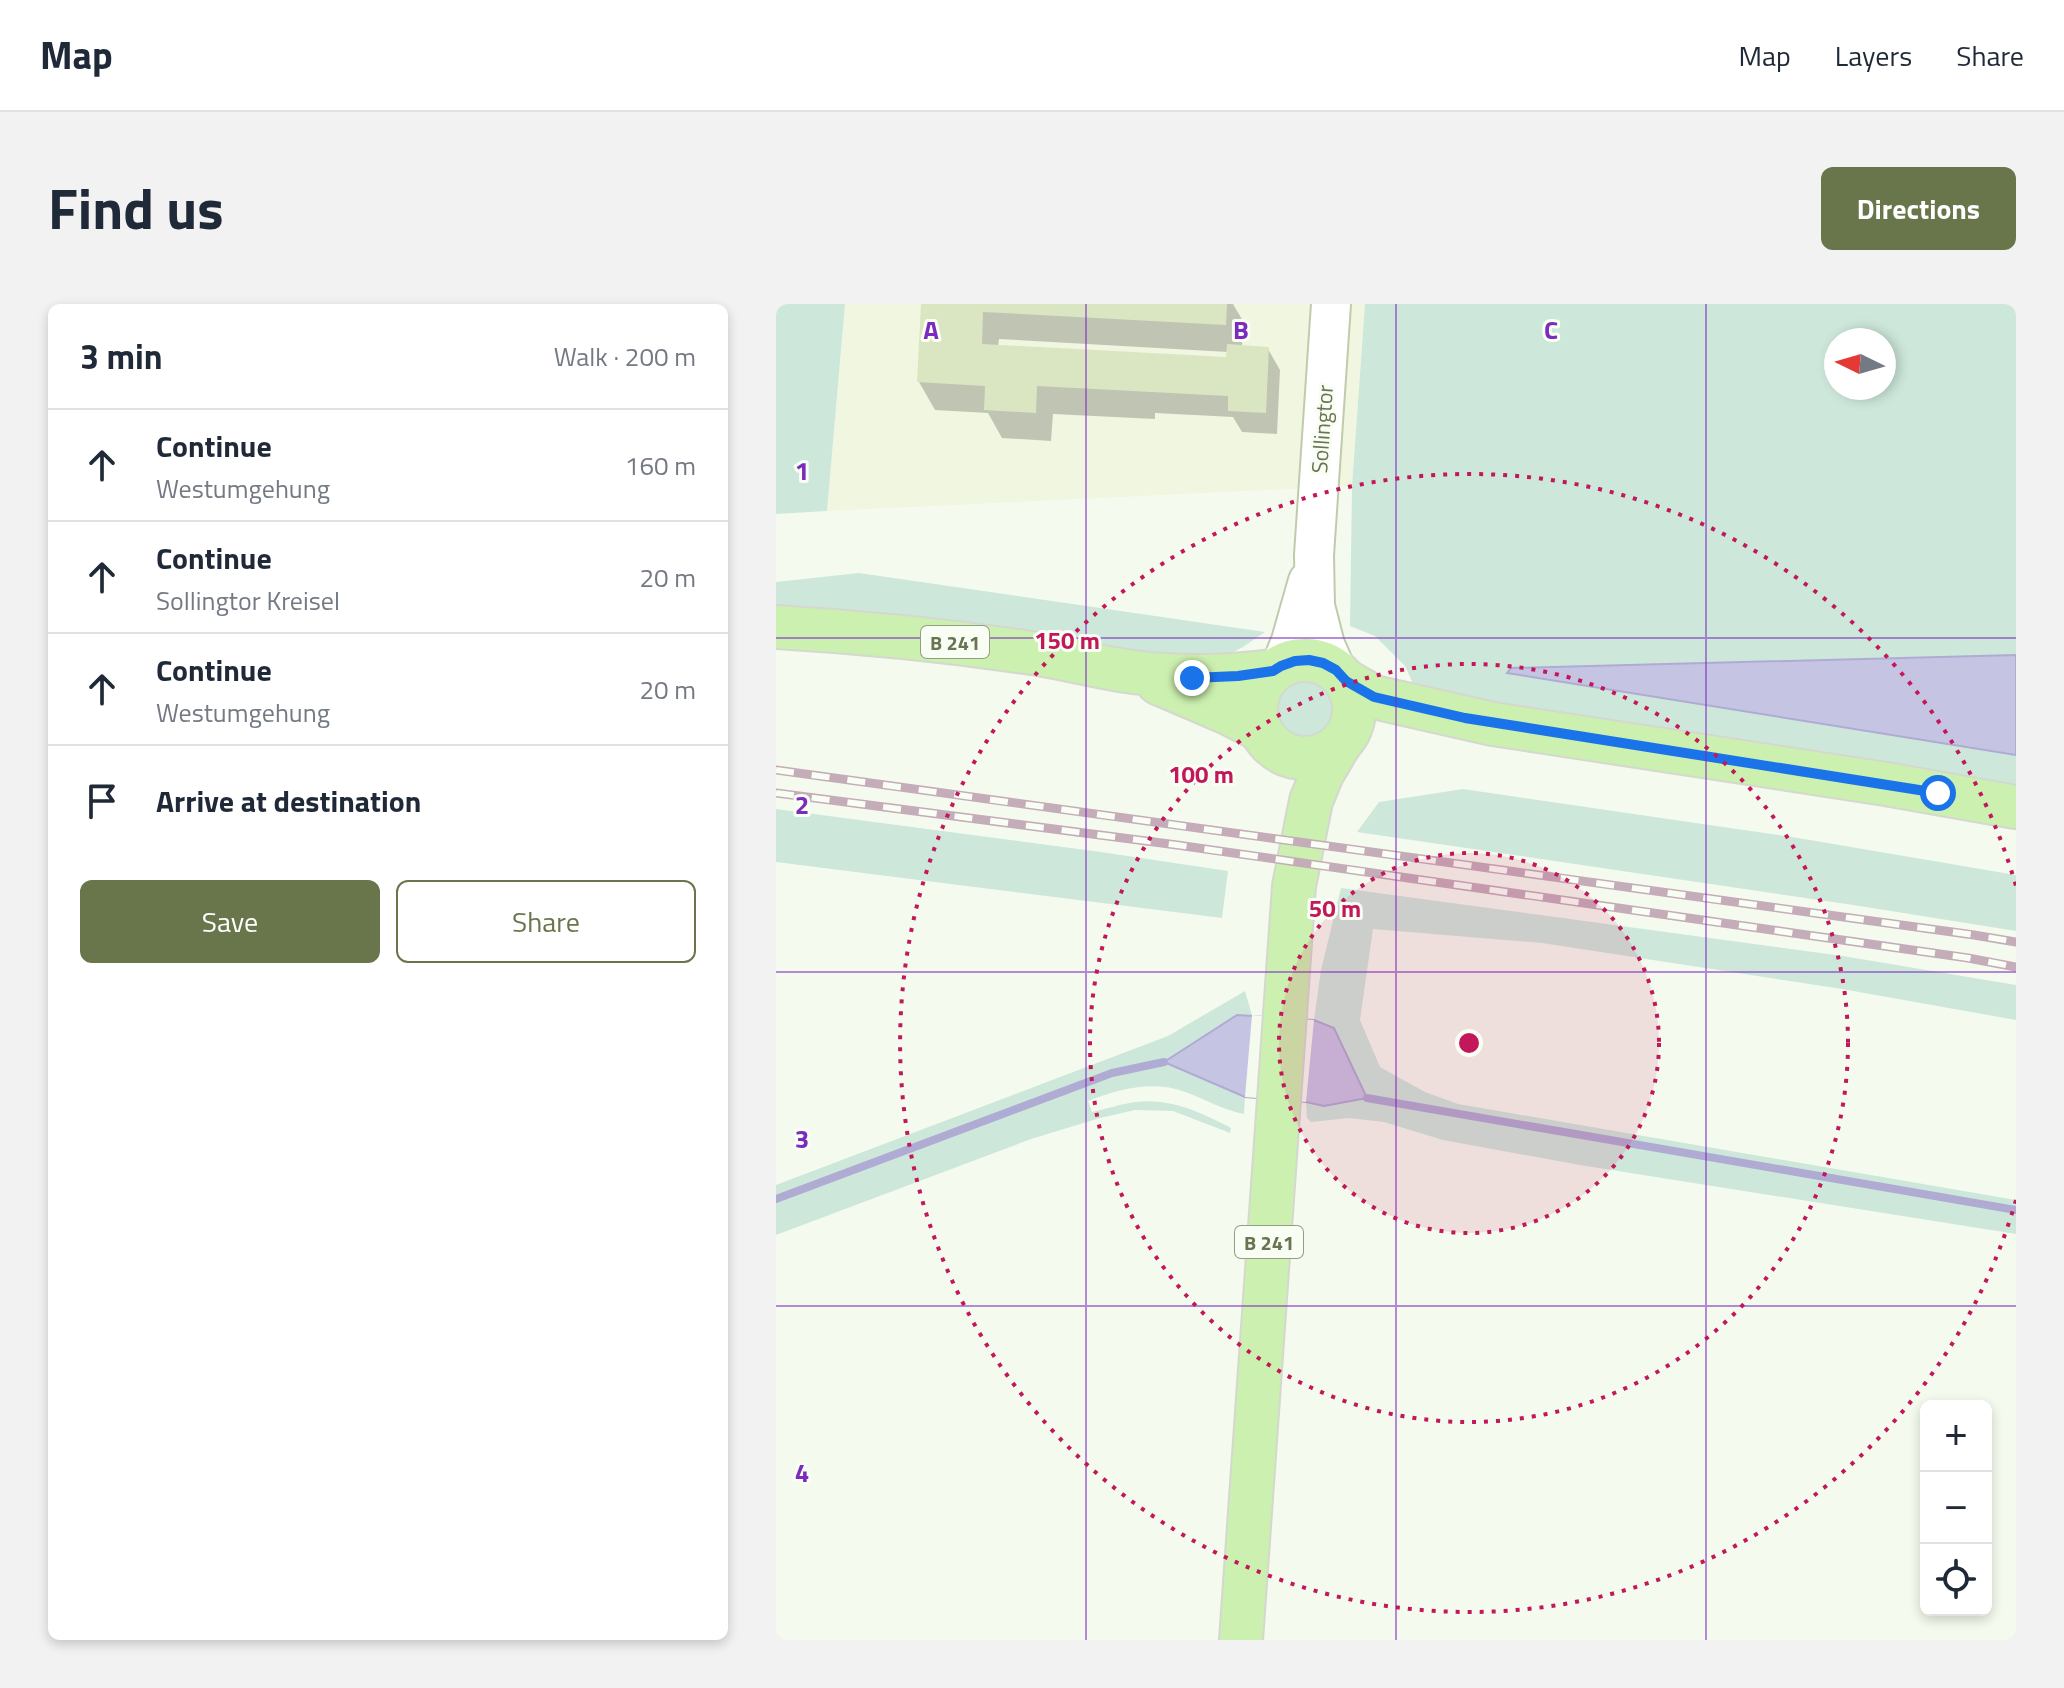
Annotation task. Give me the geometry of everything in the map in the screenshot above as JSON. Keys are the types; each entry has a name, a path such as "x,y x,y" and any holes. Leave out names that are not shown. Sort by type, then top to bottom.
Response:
{"main road":[{"name":"Sollingtor","path":"1331,304 1314,555 1315,606 1325,645 1341,676"},
{"name":"Sollingtor","path":"1277,668 1291,641 1314,555"},
{"name":"B 241","path":"776,627 886,634 970,644 1056,656 1132,672 1192,678 1238,676 1309,660 1323,663 1341,676 1352,695 1352,725 1322,774 1311,801 1294,886 1241,1640"},
{"name":"B 241","path":"1277,668 1263,684 1257,699 1256,715 1269,740 1288,799 1294,886"},
{"name":"B 241","path":"1132,672 1228,713 1292,757 1309,758 1325,754 1342,742"},
{"path":"1341,676 1374,697 1493,724 2016,807"},
{"path":"1342,742 1372,729 1408,725 1493,724"}],"shaded area":[{"path":"776,304 845,304 827,511 776,514"},
{"path":"845,304 1365,304 1352,486 827,511"},
{"path":"1365,304 2016,304 2016,790 1430,696 1415,688 1405,666 1375,636 1350,626 1352,486"},
{"path":"859,573 1265,632 1210,664 776,612 776,582"},
{"path":"1305,672 1319,675 1331,683 1339,695 1342,709 1339,723 1331,735 1319,743 1305,746 1291,743 1279,735 1271,723 1268,709 1271,695 1279,683 1291,675"},
{"path":"1463,789 1798,838 2016,875 2016,931 1357,832 1379,802"},
{"path":"776,809 1228,871 1222,918 776,862"},
{"path":"1341,888 1843,956 2016,985 2016,1020 1842,989 1542,943 1373,929 1360,1020 1380,1067 1425,1092 1458,1104 2016,1200 2016,1234 1580,1165 1443,1140 1384,1122 1349,1118 1311,1122 1307,1118 1306,1102 1324,1106 1367,1098 1335,1028 1314,1020 1321,970"},
{"path":"1245,991 1252,1015 1236,1015 1165,1062 1245,1097 1244,1114 1173,1088 1148,1086 1088,1101 1092,1112 1135,1102 1173,1104 1231,1128 1230,1133 1173,1111 1135,1110 1031,1139 776,1235 776,1185 1168,1036"}],"water":[{"path":"2016,655 2016,755 1507,673 1511,668"},
{"path":"1237,1015 1314,1020 1334,1028 1367,1098 1324,1106 1245,1097 1164,1062"}],"pier":[{"path":"1252,1015 1314,1020 1306,1102 1245,1097"}],"building":[{"path":"921,304 1227,304 1226,325 983,312 982,344 1226,357 1227,344 1269,347 1266,413 1228,411 1228,396 1037,386 1036,413 984,410 985,386 917,382"}],"waterway":[{"path":"776,1199 1112,1073 1164,1062"},
{"path":"1367,1098 2016,1210"}],"railway":[{"path":"776,770 2016,942"},
{"path":"776,793 1177,845 2016,967"}],"route":[{"path":"1192,678 1273,671 1295,661 1309,660 1336,670 1346,681 1374,697 1493,724 1938,793"}]}
